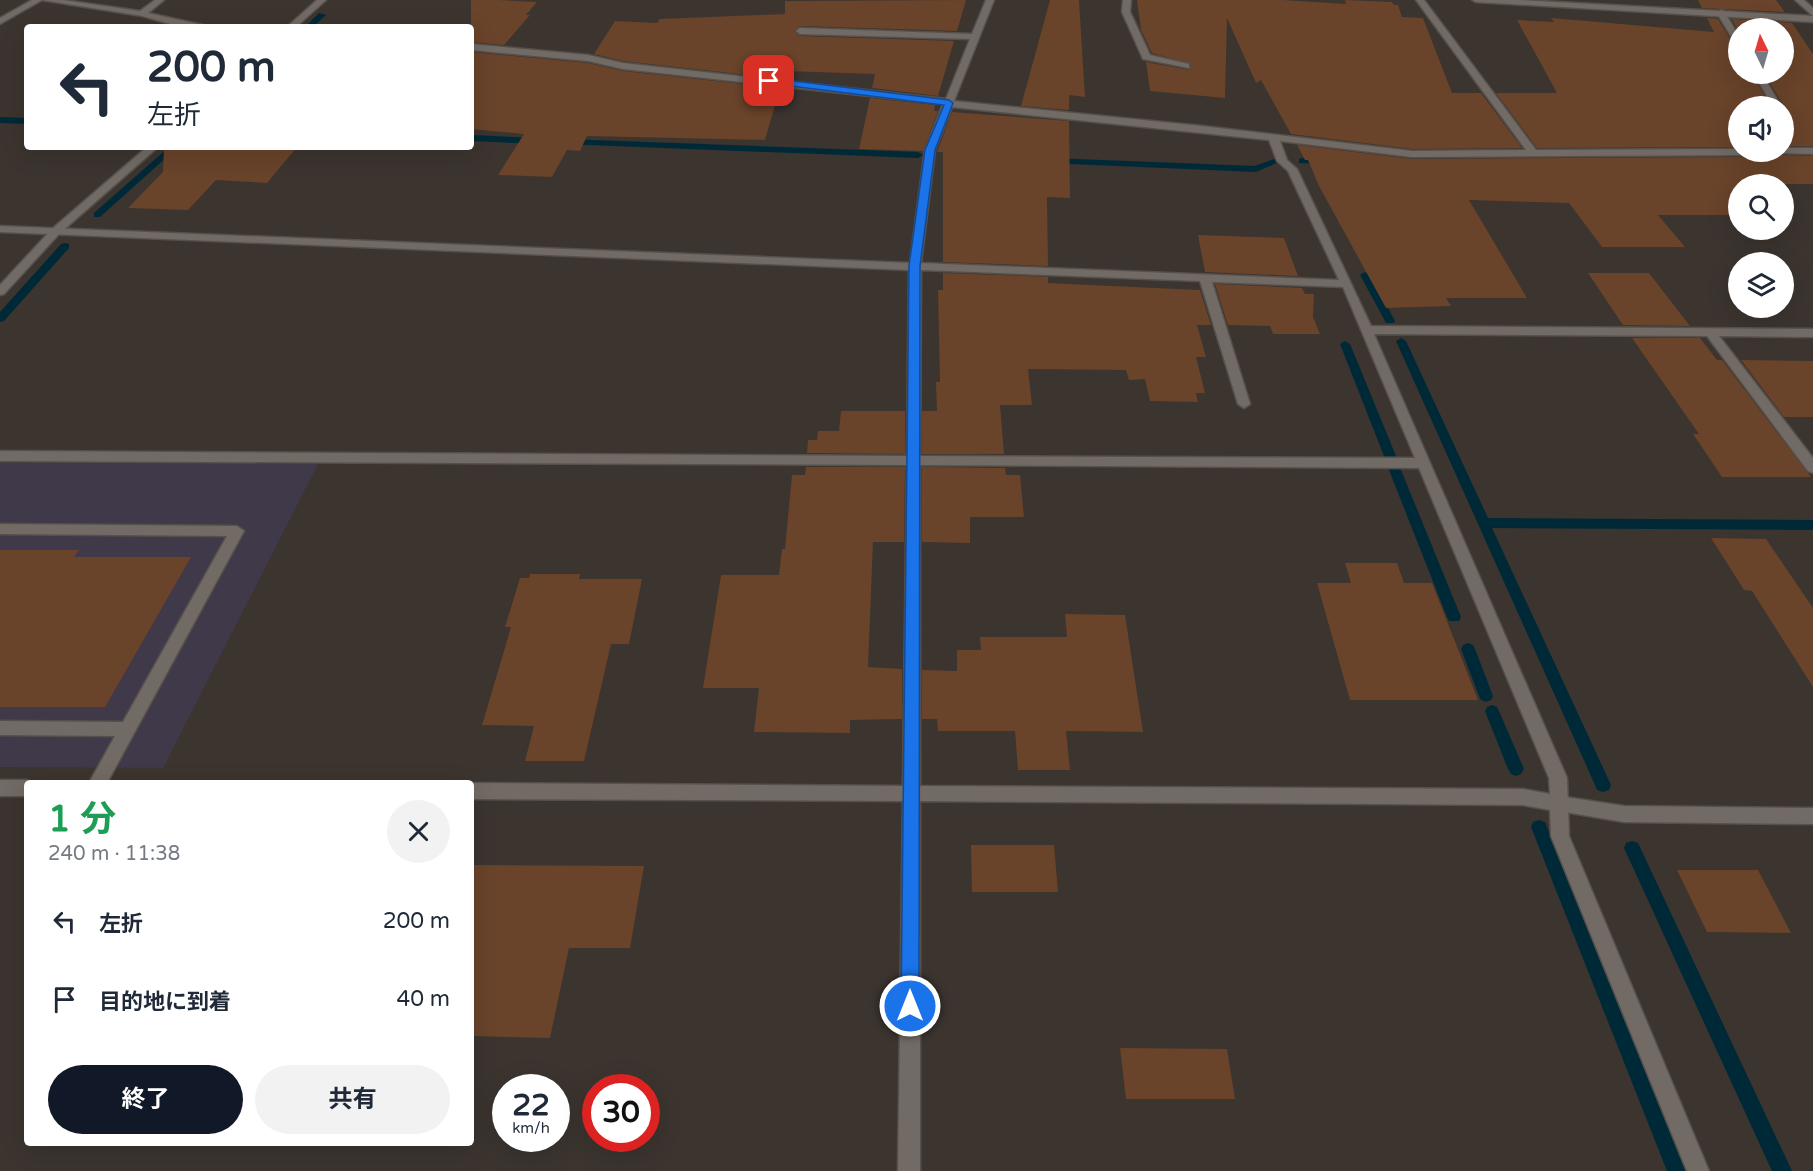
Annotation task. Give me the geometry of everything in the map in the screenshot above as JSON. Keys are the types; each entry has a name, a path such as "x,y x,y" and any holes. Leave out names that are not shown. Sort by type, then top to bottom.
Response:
{"street":[{"path":"0,21 38,0"},
{"path":"46,0 141,14 182,24"},
{"path":"141,14 160,0"},
{"path":"294,24 322,0"},
{"path":"909,1171 915,266 930,150 990,0"},
{"path":"1127,0 1126,12 1146,57 1186,66"},
{"path":"1420,0 1533,153"},
{"path":"1476,0 1813,18"},
{"path":"1799,0 1813,13"},
{"path":"1721,14 1728,25"},
{"path":"800,31 975,37"},
{"path":"474,47 554,54 622,66 1413,154 1728,152"},
{"path":"1273,137 1282,161 1292,168 1347,284 1558,778 1560,836 1698,1171"},
{"path":"0,292 56,231 150,150"},
{"path":"1794,151 1813,151"},
{"path":"0,229 1347,284"},
{"path":"1205,278 1244,404"},
{"path":"1367,330 1813,333"},
{"path":"1710,332 1813,468"},
{"path":"0,456 1423,463"},
{"path":"0,530 237,531 100,780"},
{"path":"0,728 128,729"},
{"path":"0,788 24,788"},
{"path":"474,791 1523,797 1624,814 1813,816"}],"shaded area":[{"path":"0,463 318,464 163,768 0,767"}],"building":[{"path":"471,0 537,2 526,15 530,15 504,45 474,42 474,24 471,24"},
{"path":"966,0 957,31 800,26 794,31 800,36 954,41 938,96 872,88 875,74 785,71 783,79 623,61 594,54 615,21 657,23 660,19 785,14 785,1"},
{"path":"1050,0 1079,0 1085,97 1069,95 1069,110 1021,106"},
{"path":"1137,0 1283,0 1346,4 1345,0 1392,2 1398,5 1402,17 1423,18 1452,93 1481,93 1522,148 1412,149 1291,134 1261,80 1256,83 1227,18 1225,98 1150,91 1146,62 1189,70 1191,64 1152,53 1141,30"},
{"path":"1698,0 1776,0 1785,12 1702,8"},
{"path":"1551,18 1714,32 1707,18 1718,19 1728,36 1728,84 1758,84 1765,96 1728,96 1728,147 1537,148 1496,93 1557,93 1517,20 1554,22"},
{"path":"1794,26 1813,54 1813,146 1794,146 1794,96 1778,96 1770,84 1794,84"},
{"path":"474,52 588,63 623,71 780,88 765,140 587,136 580,151 567,150 552,177 498,175 524,134 474,129"},
{"path":"870,98 935,105 934,111 938,111 923,151 859,149"},
{"path":"952,112 1069,121 1070,198 1047,197 1048,266 943,262 943,152 937,152"},
{"path":"1297,145 1412,159 1728,157 1728,162 1794,162 1794,155 1813,156 1813,184 1794,184 1794,174 1728,174 1728,215 1658,215 1685,247 1602,247 1569,203 1469,200 1527,298 1446,298 1451,306 1386,308 1319,186 1308,160 1305,160"},
{"path":"164,150 294,150 267,183 216,180 188,210 128,208 163,172"},
{"path":"1198,235 1284,238 1298,276 1205,272"},
{"path":"943,273 1048,277 1048,283 1200,290 1211,325 1197,325 1206,357 1196,357 1205,393 1196,393 1198,402 1150,401 1145,379 1129,380 1126,370 1028,369 1032,405 1000,405 1004,454 922,454 922,411 937,411 936,382 940,382 938,290 943,290"},
{"path":"1588,273 1649,273 1690,326 1623,325"},
{"path":"1215,284 1302,288 1305,294 1314,294 1313,317 1320,334 1273,334 1270,326 1228,325"},
{"path":"1632,338 1700,338 1717,360 1722,360 1811,477 1722,477 1693,434 1699,434"},
{"path":"1741,360 1813,361 1813,417 1784,417"},
{"path":"841,411 905,411 905,454 807,453 808,440 817,440 818,431 839,431"},
{"path":"806,467 905,467 904,542 873,542 868,667 902,669 902,719 850,720 850,733 754,732 759,688 703,688 721,575 779,575 782,549 785,549 792,475 805,475"},
{"path":"922,467 1005,468 1006,475 1020,475 1024,517 970,517 970,543 922,542"},
{"path":"1711,538 1766,539 1813,608 1813,687 1752,591 1744,590"},
{"path":"0,550 79,550 74,557 191,557 105,707 0,707"},
{"path":"1345,563 1397,563 1404,583 1432,583 1478,700 1350,700 1317,583 1351,583"},
{"path":"530,574 580,574 579,579 642,579 629,644 611,644 584,761 525,761 534,726 482,725 511,627 505,627 520,578 529,578"},
{"path":"1065,614 1125,615 1143,732 1066,731 1070,770 1018,770 1015,731 938,731 937,719 922,719 922,670 957,671 957,650 981,650 980,637 1067,637"},
{"path":"971,845 1054,845 1058,892 972,892"},
{"path":"474,865 644,866 630,948 569,948 550,1038 474,1036"},
{"path":"1677,870 1758,870 1791,933 1707,932"},
{"path":"1120,1048 1227,1049 1235,1099 1126,1099"}],"waterway":[{"path":"312,24 322,15"},
{"path":"0,120 24,121"},
{"path":"474,138 538,141"},
{"path":"566,142 918,155"},
{"path":"97,215 171,150"},
{"path":"1051,161 1256,169 1274,162"},
{"path":"1302,161 1327,161"},
{"path":"0,319 65,246"},
{"path":"1365,275 1390,321"},
{"path":"1401,341 1603,785"},
{"path":"1345,344 1390,456"},
{"path":"1395,470 1454,617"},
{"path":"1484,523 1813,525"},
{"path":"1468,649 1486,696"},
{"path":"1492,711 1516,769"},
{"path":"1539,827 1677,1171"},
{"path":"1632,848 1782,1171"}],"route":[{"path":"769,81 949,103 930,150 915,266 910,1006"}]}
